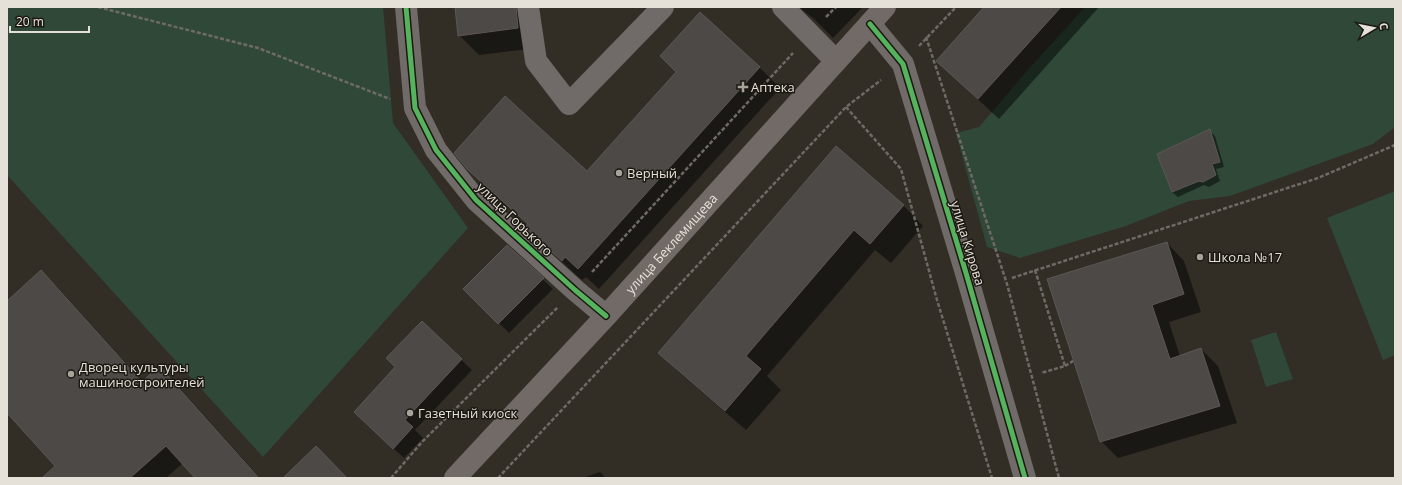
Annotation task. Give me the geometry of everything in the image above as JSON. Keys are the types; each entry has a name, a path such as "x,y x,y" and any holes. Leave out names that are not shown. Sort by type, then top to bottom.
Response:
{"main road":[{"name":"улица Беклемищева","path":"463,474 885,7"}],"street":[{"name":"улица Горького","path":"406,7 415,108 436,150 476,200 575,290 606,316"},
{"path":"528,7 536,61 570,104 663,7"},
{"path":"783,7 836,61"},
{"name":"улица Кирова","path":"870,24 903,64 966,272 1025,478"}],"path":[{"path":"98,7 258,48 415,108"},
{"path":"391,478 422,442 575,290 836,7"},
{"path":"498,478 846,107 903,64 926,37 956,7"},
{"path":"926,37 1007,284 1059,478"},
{"path":"846,107 901,169 937,300 992,478"},
{"path":"1012,278 1318,178 1395,145"},
{"path":"1035,270 1065,366"},
{"path":"1041,373 1065,366 1073,361"}],"green space":[{"path":"7,7 383,7 393,123 468,228 263,457 7,175"},
{"path":"1085,7 1395,7 1395,127 1373,144 1230,196 1189,201 1126,226 1020,258 987,247 956,133 979,127"},
{"path":"1395,191 1395,355 1383,360 1327,218"},
{"path":"1276,332 1293,379 1266,387 1251,340"}],"building":[{"path":"455,7 516,7 518,28 458,36"},
{"path":"984,7 1061,7 978,99 936,61"},
{"path":"700,12 760,67 578,269 565,257 562,261 525,228 528,224 467,169 454,153 505,96 587,171 676,72 660,56"},
{"path":"1210,129 1220,162 1212,164 1216,175 1203,182 1199,181 1172,192 1157,154"},
{"path":"836,146 904,205 870,244 854,230 746,356 761,369 725,411 658,353"},
{"path":"1167,242 1184,294 1152,305 1170,359 1201,348 1220,406 1100,442 1047,279"},
{"path":"507,245 544,278 498,324 463,289"},
{"name":"Дворец культуры машиностроителей","path":"41,270 142,382 159,366 259,478 195,478 166,446 130,478 42,478 55,466 7,413 7,301"},
{"path":"422,321 462,359 405,420 413,427 393,449 354,412 395,367 386,358"},
{"path":"316,446 347,478 283,478"}],"cycle path":[{"path":"406,7 415,108 436,150 476,200 575,290 606,316"},
{"path":"870,24 903,64 966,273 1025,478"}],"place":[{"name":"Аптека","path":"743,87"},
{"name":"Верный","path":"619,173"},
{"name":"Школа №17","path":"1200,257"},
{"name":"Дворец культуры машиностроителей","path":"71,374"},
{"name":"Газетный киоск","path":"410,413"}]}
